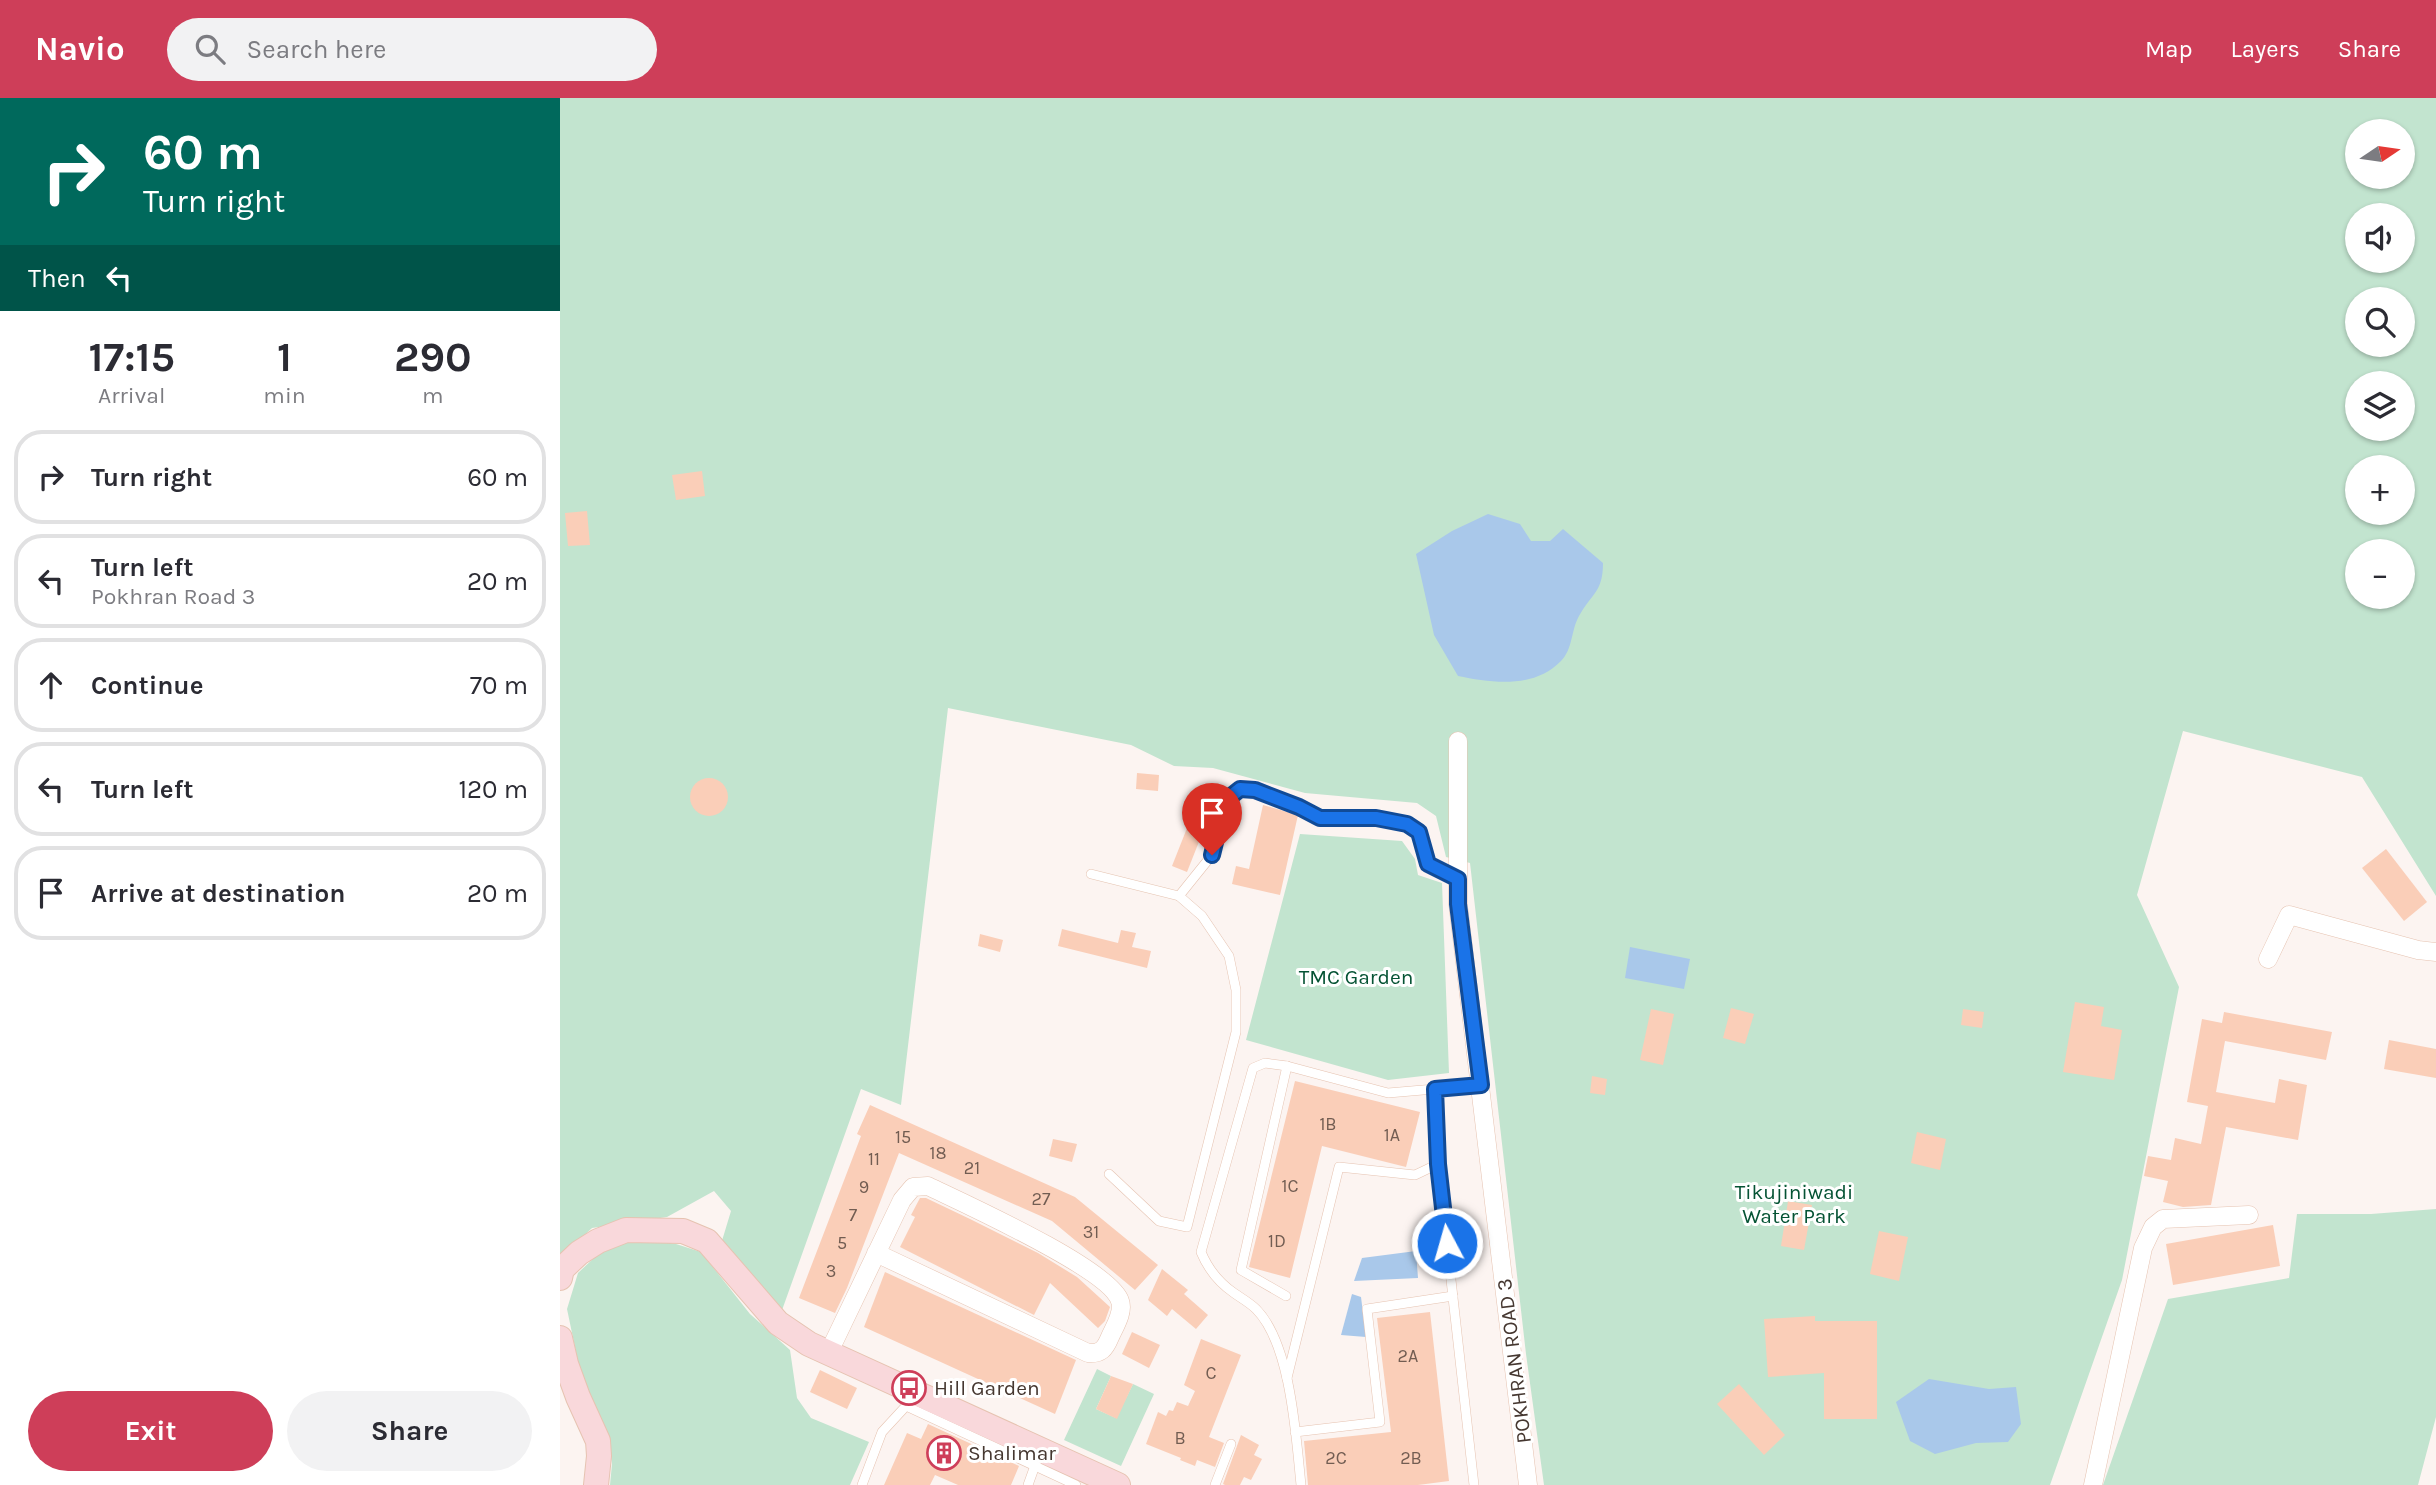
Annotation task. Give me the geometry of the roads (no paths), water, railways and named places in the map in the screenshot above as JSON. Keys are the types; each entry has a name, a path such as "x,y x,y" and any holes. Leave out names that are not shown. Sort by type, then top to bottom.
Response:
{"street":[{"name":"POKHRAN ROAD 3","path":"1458,741 1458,904 1528,1485"},
{"path":"2268,959 2289,915 2418,950 2436,952"},
{"path":"829,1352 876,1253 902,1200 913,1187 928,1186 1069,1256 1114,1291 1121,1301 1121,1312 1105,1348 1097,1354 1087,1353 876,1253"},
{"path":"2094,1485 2143,1248 2153,1227 2163,1219 2249,1215"},
{"path":"561,1272 579,1253 598,1241 626,1230 683,1231 707,1241 778,1323 810,1344 1039,1457 1118,1485"},
{"path":"560,1338 566,1363 598,1441 596,1485"}],"lane":[{"path":"1180,896 1212,855 1225,801 1240,789 1255,790 1320,818 1376,818 1407,824 1419,832 1428,864 1458,879"},
{"path":"1091,874 1180,896 1202,916 1229,956 1236,990 1236,1032 1187,1227 1159,1221 1109,1174"},
{"path":"1301,1485 1291,1393 1268,1325 1256,1308 1231,1291 1209,1270 1201,1252 1252,1068 1265,1063 1287,1066 1388,1093 1481,1085"},
{"path":"1286,1296 1241,1270 1287,1066"},
{"path":"1435,1089 1438,1164 1474,1485"},
{"path":"1287,1380 1339,1167 1415,1175 1438,1164"},
{"path":"1295,1432 1380,1422 1367,1309 1453,1296"},
{"path":"862,1485 882,1432 906,1406 1039,1457 1076,1485"},
{"path":"1215,1485 1231,1444"},
{"path":"1028,1485 1039,1457"}],"water":[{"path":"1488,514 1520,524 1531,541 1550,541 1563,529 1603,563 1599,586 1579,616 1565,656 1550,670 1526,680 1498,682 1458,676 1434,635 1416,554 1452,531"},
{"path":"1630,947 1690,959 1684,989 1625,978"},
{"path":"1416,1251 1418,1278 1354,1281 1362,1258"},
{"path":"1352,1294 1361,1297 1366,1337 1341,1335"},
{"path":"1929,1379 1989,1389 2016,1387 2021,1424 2008,1442 1976,1443 1935,1454 1910,1441 1896,1402"}],"place":[{"name":"Hill Garden","path":"909,1388"},
{"name":"Shalimar","path":"944,1453"}],"park label":[{"name":"TMC Garden","path":"1356,977"},
{"name":"Tikujiniwadi Water Park","path":"1794,1204"}]}
